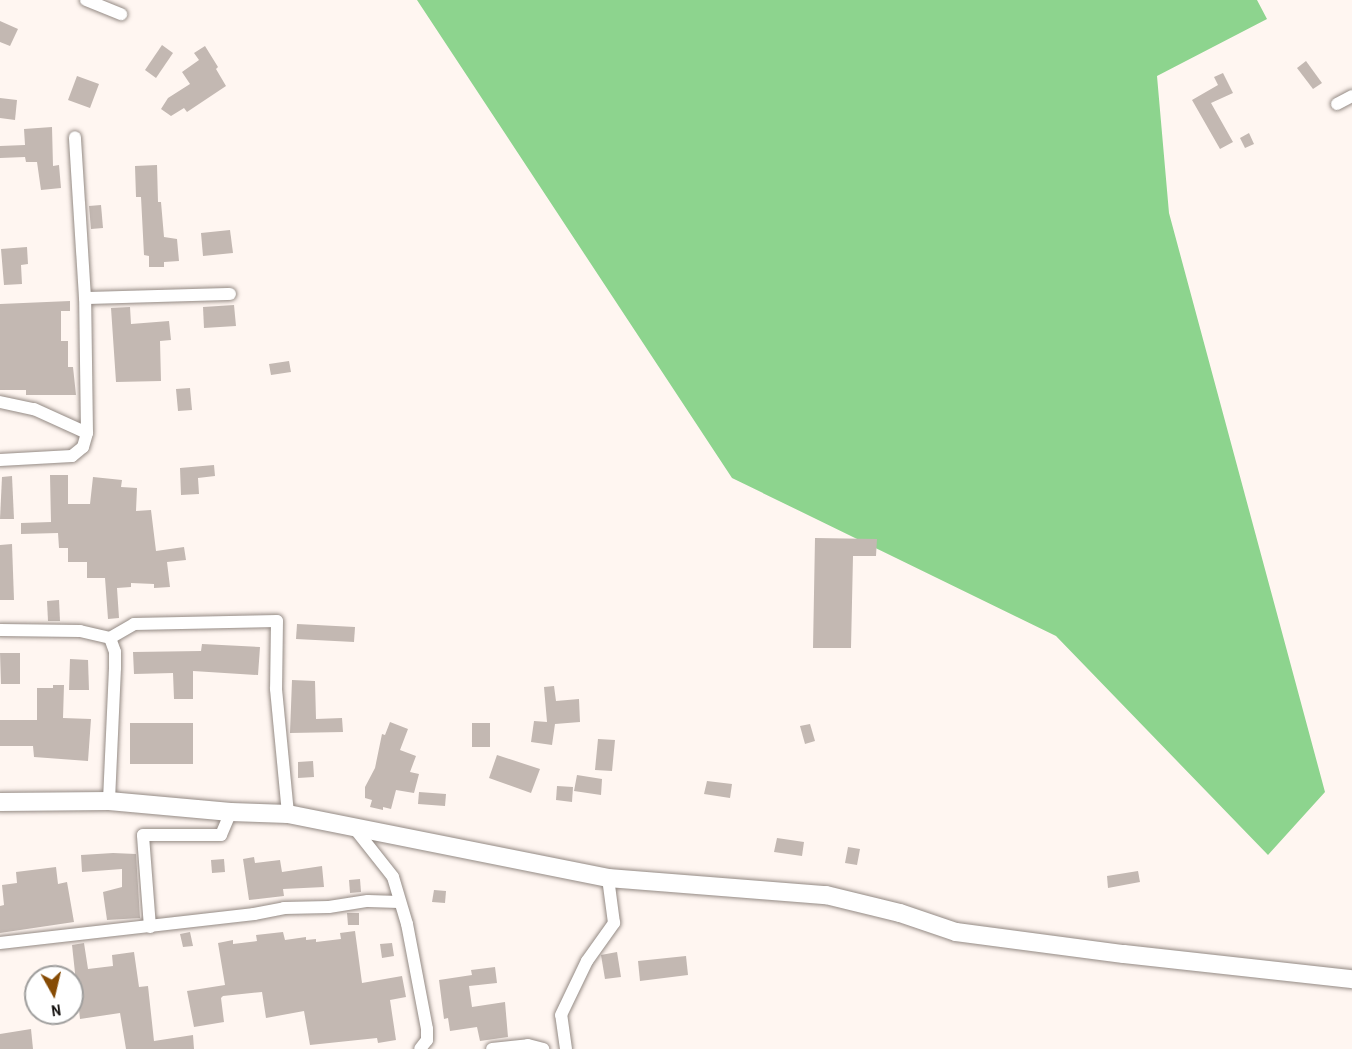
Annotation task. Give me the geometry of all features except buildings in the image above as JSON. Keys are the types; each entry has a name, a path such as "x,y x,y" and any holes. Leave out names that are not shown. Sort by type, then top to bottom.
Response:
{"main road":[{"path":"0,802 109,801 231,812 288,814 351,824 543,867 608,878 826,895 900,913 956,932 1352,979"}],"street":[{"path":"86,0 121,14"},
{"path":"1337,104 1352,96"},
{"path":"0,460 72,456 83,447 87,433 86,298 75,137"},
{"path":"86,298 230,294"},
{"path":"0,402 34,409 87,433"},
{"path":"0,630 80,632 110,638 134,624 278,621 276,689 288,814"},
{"path":"109,801 115,668 115,652 110,638"},
{"path":"150,927 143,835 221,835 231,812"},
{"path":"351,824 393,877 422,995 427,1029 422,1048 438,1049"},
{"path":"566,1049 561,1015 587,961 614,922 608,878"},
{"path":"382,901 394,882"},
{"path":"0,943 150,927 284,908 382,901 399,902"},
{"path":"492,1049 528,1045 543,1049"}],"green space":[{"path":"417,0 1257,0 1267,19 1157,76 1169,213 1325,792 1268,855 1056,636 732,478"}]}
